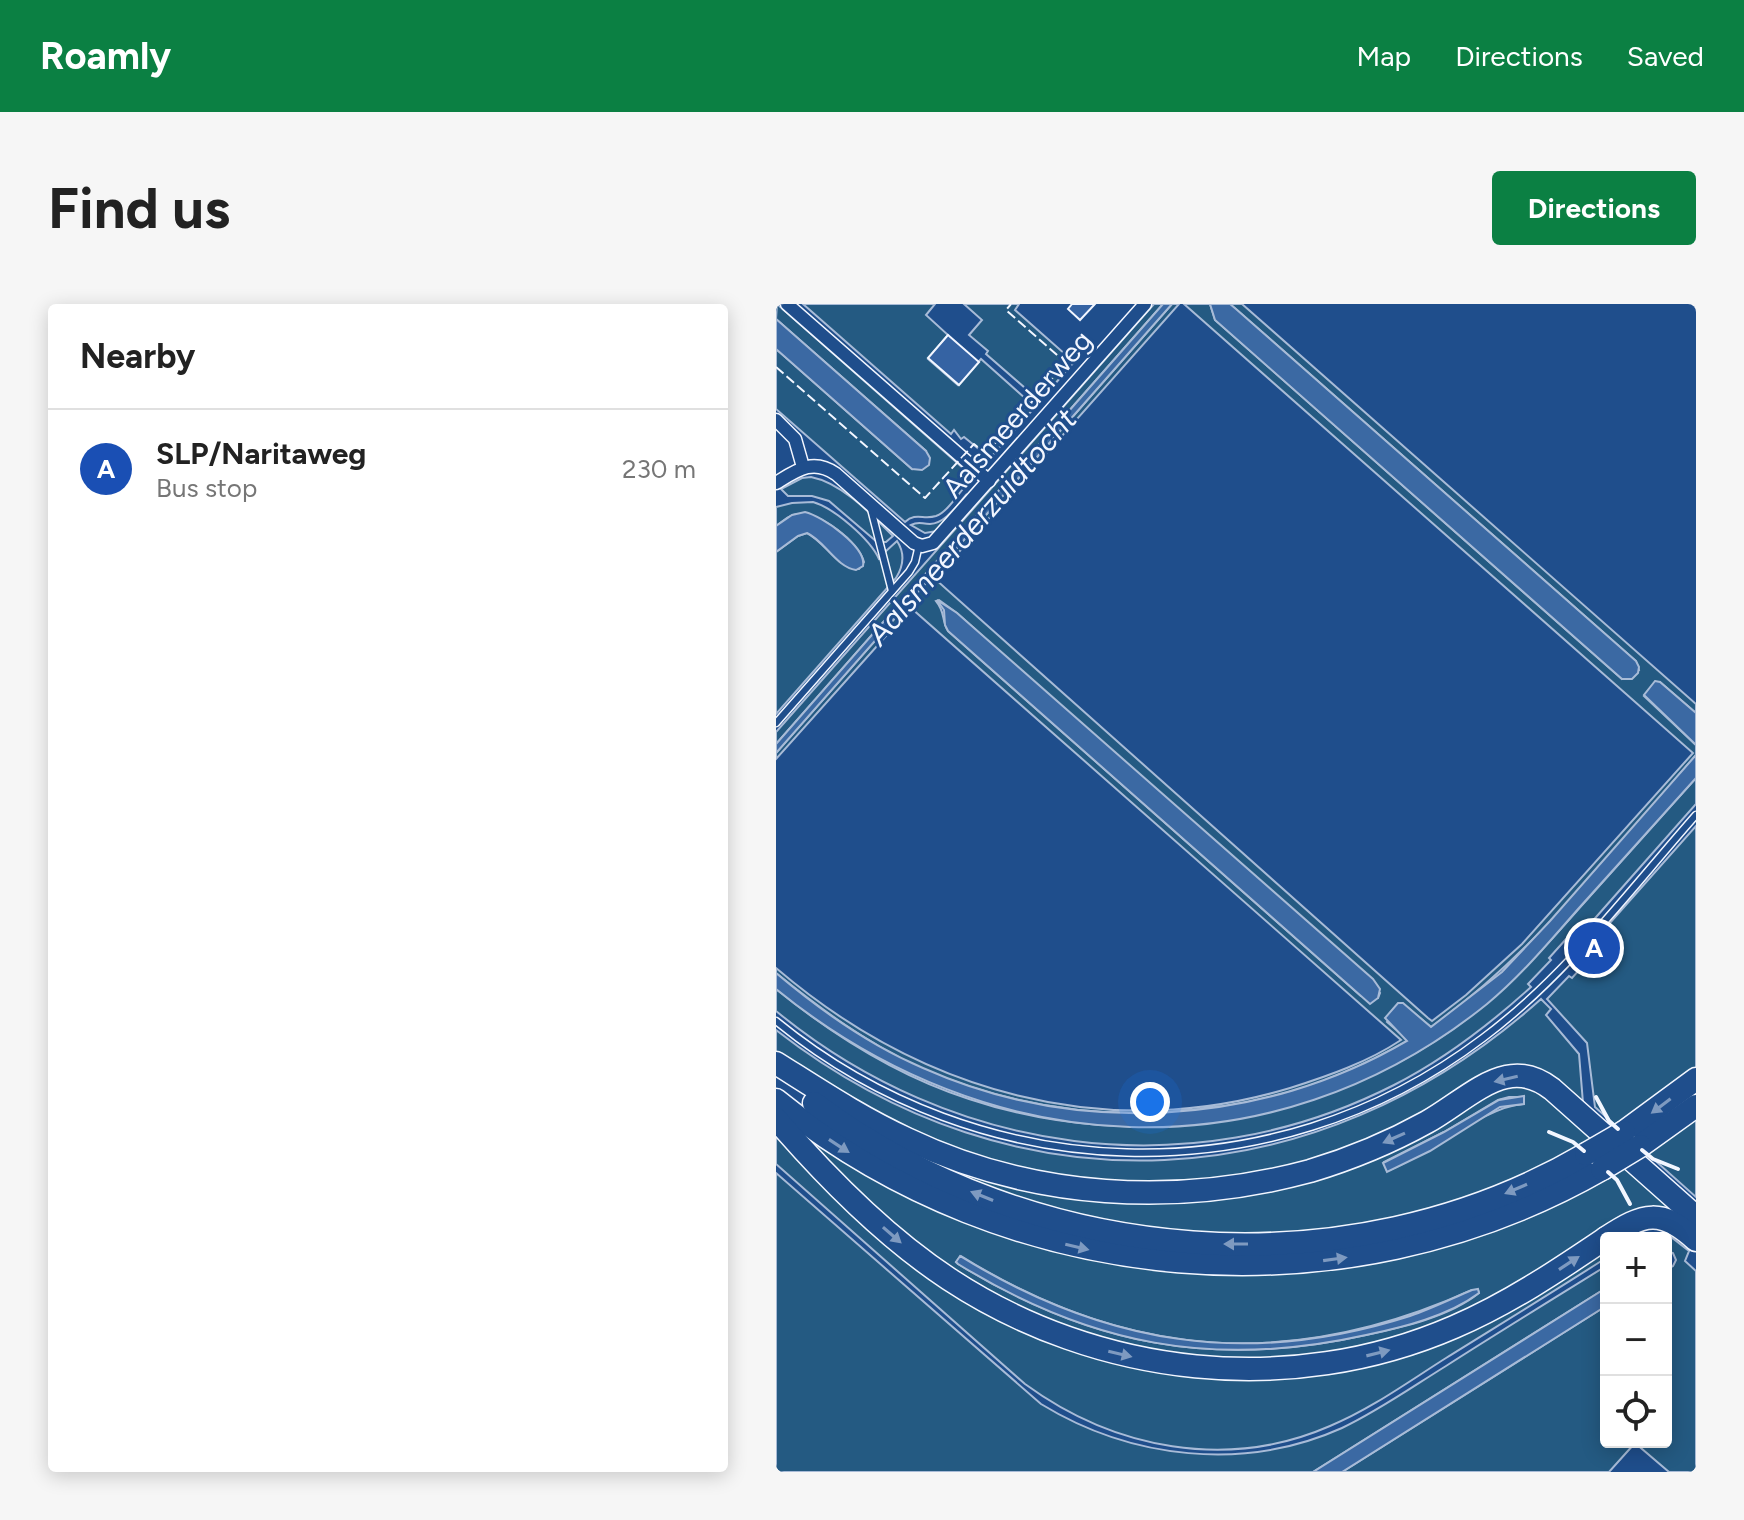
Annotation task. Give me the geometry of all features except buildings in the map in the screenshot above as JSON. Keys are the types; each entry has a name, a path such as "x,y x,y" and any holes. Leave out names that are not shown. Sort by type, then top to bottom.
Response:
{"highway":[{"path":"776,1063 880,1126 957,1160 1057,1186 1135,1193 1227,1188 1316,1169 1418,1127 1503,1078 1531,1078 1552,1089 1696,1217"},
{"path":"776,1073 857,1133 913,1166 960,1187 1071,1225 1161,1240 1271,1244 1386,1230 1443,1215 1594,1162"},
{"path":"1632,1139 1696,1079"},
{"path":"776,1100 875,1169 966,1213 1059,1243 1107,1254 1175,1263 1254,1266 1306,1263 1402,1247 1462,1231 1519,1210 1632,1139 1696,1106"},
{"path":"776,1119 806,1153 887,1230 966,1290 1009,1314 1070,1340 1117,1354 1171,1364 1279,1369 1325,1364 1384,1351 1453,1327 1499,1306 1600,1242"},
{"path":"1616,1232 1634,1221 1652,1217 1674,1222 1696,1240"}],"street":[{"path":"787,304 989,481"},
{"name":"Aalsmeerderweg","path":"919,545 929,545 940,538 1145,304"},
{"path":"776,420 793,436 803,467"},
{"path":"776,483 803,467 815,466 831,471 919,545"}],"lane":[{"path":"869,503 892,591"},
{"path":"776,723 913,565 919,545"},
{"path":"776,1021 839,1067 886,1093 936,1115 1001,1136 1057,1147 1114,1152 1176,1152 1251,1143 1316,1125 1383,1099 1483,1038 1553,976 1696,815"}],"shaded area":[{"path":"777,304 963,468 968,483 945,510 936,516 913,517 905,522 776,409 776,349 912,469 926,451 776,319"},
{"path":"803,304 935,304 926,315 948,335 928,359 958,385 981,359 1035,407 990,458 964,437 961,439 954,430 951,434"},
{"path":"964,304 1019,304 1015,310 1074,362 1040,401 969,335 982,320"},
{"path":"1154,304 1163,304 776,744 776,732"},
{"path":"1172,304 1179,304 935,579 1428,1018 1432,1021 1466,995 1522,944 1693,753 1184,304 1210,304 1215,320 1622,679 1639,670 1636,661 1230,304 1242,304 1696,704 1696,713 1660,682 1644,696 1696,745 1696,755 1571,899 1469,998 1431,1027 1403,1004 1387,1022 1408,1040 1351,1069 1292,1090 1231,1105 1169,1112 1106,1112 1044,1105 983,1091 923,1069 884,1049 811,1000 776,973 776,968 832,1011 891,1047 953,1075 1018,1096 1084,1107 1152,1110 1220,1104 1319,1079 1361,1062 1401,1040 911,608 776,759 776,753","holes":["936,601 957,613 1380,993 1378,998 1361,996 948,631"]},
{"path":"811,477 845,493 893,536 886,542 877,542 829,501 812,496 788,496 781,489 802,478"},
{"path":"967,494 937,531 925,533 911,525 936,523 951,513"},
{"path":"813,502 850,525 868,542 879,559 885,557 885,552 897,541 902,564 896,578 776,714 776,552 807,533 845,565 859,569 864,562 847,537 817,518 796,514 776,526 776,507"},
{"path":"1696,778 1696,804 1582,933 1576,928 1528,984 1531,987 1483,1028 1431,1064 1394,1085 1316,1118 1236,1138 1155,1145 1074,1141 995,1125 918,1098 844,1060 776,1011 776,989 820,1023 867,1053 917,1079 969,1099 1034,1116 1100,1125 1167,1126 1234,1118 1299,1103 1362,1080 1422,1049 1477,1011 1546,946"},
{"path":"1696,826 1696,1069 1618,1125 1649,1153 1696,1115 1696,1197 1595,1107 1587,1043 1547,999 1569,976 1572,978 1599,948 1593,942"},
{"path":"1541,999 1551,1009 1546,1015 1579,1054 1583,1103 1530,1072 1404,1129 1265,1177 1078,1185 927,1144 795,1067 776,1052 776,1030 869,1091 965,1132 1064,1155 1164,1160 1264,1146 1361,1115 1454,1066"},
{"path":"1519,1083 1544,1090 1561,1102 1696,1222 1696,1233 1668,1215 1635,1215 1606,1232 1600,1232 1600,1236 1516,1289 1442,1328 1377,1349 1311,1361 1244,1365 1177,1360 1112,1347 1048,1326 987,1297 930,1260 880,1218 801,1141 807,1134 888,1183 974,1221 1062,1250 1152,1267 1244,1273 1336,1267 1427,1249 1518,1218 1611,1175 1579,1147 1539,1171 1497,1189 1392,1221 1308,1235 1225,1238 1144,1230 1063,1214 985,1187 908,1152 833,1108 835,1105 897,1138 961,1164 1027,1183 1094,1194 1162,1197 1231,1192 1299,1178 1391,1144 1495,1088","holes":["1524,1097 1523,1104 1491,1113 1387,1171 1384,1162 1498,1100","961,1256 1024,1291 1086,1317 1149,1334 1212,1342 1275,1342 1340,1333 1405,1316 1472,1290 1479,1293 1440,1315 1366,1335 1256,1350 1205,1349 1154,1343 1056,1314 1007,1292 956,1262"]},
{"path":"776,1128 910,1256 1111,1356 1366,1360 1600,1246 1600,1262 1389,1395 1330,1426 1291,1440 1251,1448 1212,1450 1172,1446 1133,1438 1096,1424 1059,1406 1025,1384 776,1164"},
{"path":"776,1173 1041,1404 1076,1423 1112,1437 1188,1453 1266,1451 1305,1442 1342,1428 1600,1270 1600,1292 1313,1472 776,1472"},
{"path":"1672,1238 1689,1251 1685,1261 1696,1271 1696,1472 1669,1472 1641,1448 1672,1448 1672,1267 1676,1260"},
{"path":"1600,1310 1600,1448 1631,1448 1609,1472 1342,1472"}],"water":[{"name":"Aalsmeerderzuidtocht","path":"1163,304 1172,304 776,753 776,744"},
{"path":"1210,304 1230,304 1236,309 1636,661 1638,673 1632,679 1622,679 1215,320"},
{"path":"776,319 926,451 930,458 929,465 922,470 912,469 776,349"},
{"path":"805,512 822,519 851,542 862,558 863,566 856,570 842,564 807,533 776,552 776,526 792,515"},
{"path":"937,600 957,613 1373,979 1380,989 1378,998 1370,1004 948,631 944,610"},
{"path":"1655,681 1696,713 1696,745 1644,695"},
{"path":"1696,755 1696,778 1500,993 1403,1061 1314,1100 1223,1122 1130,1127 1037,1116 946,1089 859,1046 776,989 776,973 846,1026 903,1059 982,1090 1044,1105 1106,1112 1169,1112 1231,1105 1292,1091 1351,1069 1407,1041 1385,1018 1398,1003 1403,1003 1431,1027 1502,972"},
{"path":"1524,1096 1524,1104 1500,1107 1430,1151 1387,1172 1383,1163 1499,1100"},
{"path":"960,1256 1014,1286 1069,1310 1123,1328 1178,1339 1234,1343 1291,1341 1350,1332 1410,1316 1472,1290 1478,1289 1479,1293 1440,1314 1366,1335 1257,1350 1205,1349 1154,1343 1056,1314 1007,1292 958,1264 956,1262"},
{"path":"1600,1292 1600,1310 1342,1472 1313,1472"}],"fence":[{"path":"776,367 925,498 974,444 986,454 1066,363 1006,310 1011,304"}],"wall":[{"path":"1596,1097 1609,1121 1618,1129"},
{"path":"1549,1132 1573,1142 1584,1151"},
{"path":"1642,1150 1653,1159 1678,1169"},
{"path":"1608,1172 1617,1180 1630,1204"}],"place":[{"name":"SLP/Naritaweg","path":"1594,948"}]}
